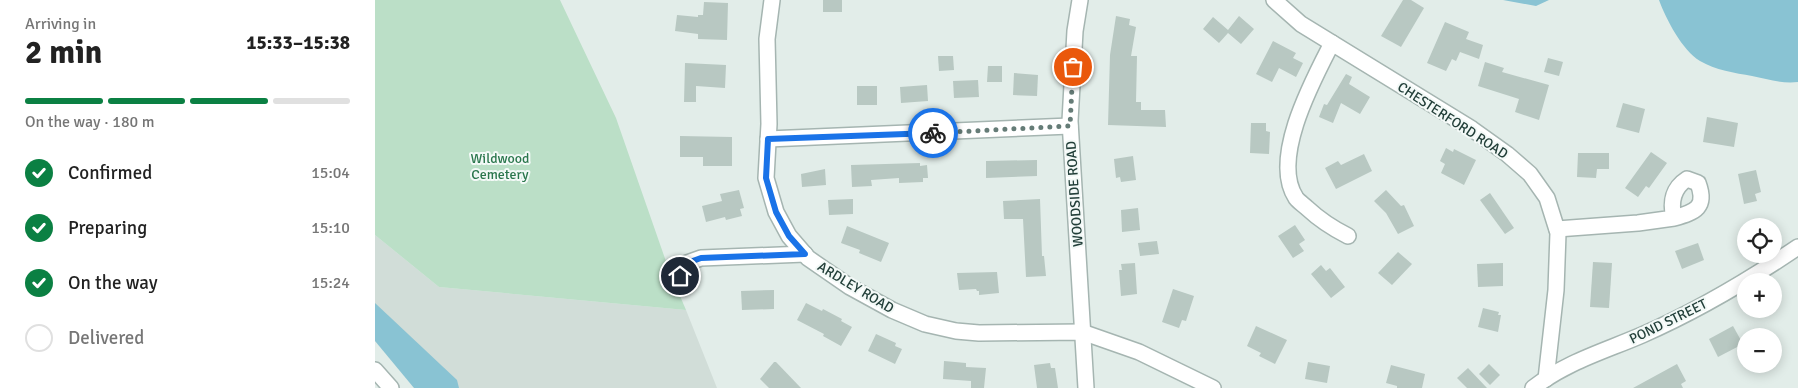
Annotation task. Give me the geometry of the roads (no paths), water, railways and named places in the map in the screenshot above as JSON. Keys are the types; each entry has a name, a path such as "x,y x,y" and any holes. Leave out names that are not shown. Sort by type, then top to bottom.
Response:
{"street":[{"name":"ARDLEY ROAD","path":"772,0 767,39 768,139 766,178 776,212 789,236 805,254 850,287 892,310 925,324 956,331 979,333 1082,332 1139,352 1213,388"},
{"name":"WOODSIDE ROAD","path":"1081,0 1075,31 1070,126 1085,388"},
{"name":"CHESTERFORD ROAD","path":"1274,0 1301,24 1472,129 1507,154 1530,174 1547,198 1557,229 1556,290 1546,379"},
{"path":"1332,43 1300,112 1288,152 1287,175 1296,198 1324,223 1348,236"},
{"path":"768,139 1070,126"},
{"path":"1557,229 1639,223 1674,218"},
{"name":"POND STREET","path":"1533,388 1562,368 1643,334 1697,308 1760,273 1798,247"},
{"path":"680,276 687,263 701,258 805,254"},
{"path":"375,370 391,388"}],"water":[{"path":"1503,0 1549,0 1536,6"},
{"path":"1659,0 1798,0 1798,82 1780,82 1732,72 1712,67 1700,61 1681,42 1670,25"},
{"path":"375,303 457,380 459,388 414,388 375,341"}],"park label":[{"name":"Wildwood Cemetery","path":"500,166"}]}
